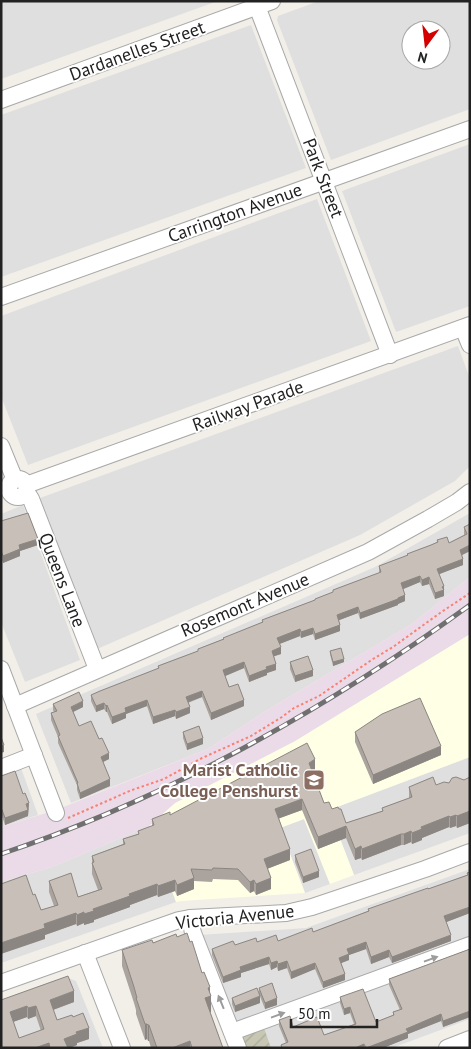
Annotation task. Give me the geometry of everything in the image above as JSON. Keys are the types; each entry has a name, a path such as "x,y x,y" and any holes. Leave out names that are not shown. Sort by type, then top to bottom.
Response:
{"street":[{"name":"Dardanelles Street","path":"1,100 261,3"},
{"name":"Park Street","path":"261,3 324,181 390,355"},
{"name":"Carrington Avenue","path":"1,297 470,129"},
{"name":"Railway Parade","path":"16,489 466,326"},
{"path":"466,326 470,345"},
{"name":"Queens Lane","path":"1,446 16,489 31,499 97,669"},
{"name":"Rosemont Avenue","path":"15,706 368,552 457,502 470,492"},
{"path":"1,669 60,816"},
{"path":"1,768 34,755"},
{"name":"Victoria Avenue","path":"1,983 179,920 286,913 306,909 470,852"},
{"path":"190,918 193,933 238,1048"},
{"path":"232,1032 470,945"},
{"path":"86,953 122,1048"},
{"path":"447,1048 470,1040"}],"path":[{"path":"60,816 164,779 202,758 251,736 294,708 319,696 470,593"}],"shaded area":[{"path":"1,1 218,1 1,79"},
{"path":"319,1 470,1 470,109 331,160 277,20 278,16"},
{"path":"251,25 306,168 1,277 1,115"},
{"path":"470,144 470,306 396,332 342,191"},
{"path":"317,199 371,341 28,465 1,396 1,316"},
{"path":"458,346 470,379 470,466 455,481 360,535 97,649 40,498"},
{"path":"23,505 80,660 25,682 1,622 1,514"},
{"path":"470,513 470,577 412,624 269,709 208,749 71,803 36,714 375,567"},
{"path":"470,577 470,634 295,741 175,803 149,826 52,867 1,882 1,827 56,810 208,749 269,709 412,624"},
{"name":"Marist Catholic College Penshurst","path":"470,634 470,757 329,810 354,875 330,884 304,819 280,828 305,893 176,902 149,826 175,803 295,741"},
{"path":"470,757 470,833 354,875 329,810"},
{"path":"21,768 38,815 1,827 1,776"},
{"path":"304,819 330,884 305,893 280,828"},
{"path":"149,826 176,902 1,963 1,882 52,867"},
{"path":"470,869 470,938 234,1025 199,935 306,928"},
{"path":"470,949 470,1019 392,1048 243,1048 263,1025"},
{"path":"66,977 76,981 103,1048 1,1048 1,1000"},
{"path":"263,1025 271,1048 243,1048 238,1035"}],"building":[{"path":"28,513 38,539 19,545 20,549 3,556 1,551 1,521"},
{"path":"470,524 470,545 460,550 463,559 437,569 444,590 435,593 429,577 422,580 420,576 401,583 405,595 398,599 360,613 358,607 337,615 340,625 315,634 313,628 301,632 300,629 277,638 281,647 272,651 276,664 266,667 267,669 249,676 244,662 223,670 229,687 238,684 244,700 211,713 202,691 186,697 190,707 153,717 147,700 125,708 126,712 112,717 107,705 104,703 96,706 91,695 198,651 198,649 263,622 262,620 381,572 379,566 438,542 437,540 447,537 449,543 467,534 464,527"},
{"path":"341,648 344,659 333,662 330,651"},
{"path":"308,656 313,670 295,676 290,662"},
{"path":"79,692 83,701 71,707 79,726 91,721 99,739 102,738 109,753 101,757 110,779 80,793 78,783 58,736 60,735 51,713 57,711 53,704"},
{"path":"420,698 441,746 373,775 355,732 382,714"},
{"path":"199,726 203,738 187,744 183,732"},
{"path":"307,743 315,759 309,763 324,803 329,802 332,809 338,807 341,809 346,823 383,811 382,808 412,797 409,787 433,777 436,785 444,782 449,783 452,778 456,777 464,780 470,777 470,811 457,816 449,816 421,827 422,829 412,833 411,831 362,849 361,846 355,849 346,826 318,837 302,799 275,809 290,849 264,859 271,878 256,884 254,880 250,882 238,869 191,869 194,878 177,885 175,880 158,886 157,884 93,909 94,911 77,915 76,913 44,924 45,928 1,943 1,884 26,875 41,910 58,905 49,881 71,873 78,897 102,889 92,863 94,862 92,856 125,844 123,839 139,834 138,831 154,825 152,819 170,812 170,815"},
{"path":"15,771 23,794 25,793 29,803 26,804 28,810 5,818 1,807 1,776"},
{"path":"311,849 319,871 303,877 295,855"},
{"path":"470,872 470,907 444,916 451,935 392,957 389,950 371,957 366,942 347,949 349,954 339,958 345,974 323,982 315,963 291,972 287,961 278,964 277,961 271,963 269,957 240,967 241,970 223,977 212,949 233,941 235,945 256,938 257,942 276,935 278,941 312,928 313,932 369,911 368,909 468,875 467,873"},
{"path":"187,933 190,942 192,941 202,973 204,972 210,987 208,988 211,996 205,998 223,1048 192,1048 190,1041 172,1048 157,1048 149,1025 145,1024 136,998 122,950 152,940 153,943 176,934 177,937"},
{"path":"470,949 470,1011 443,1021 441,1014 406,1029 408,1032 366,1048 364,1044 355,1048 282,1048 281,1045 288,1042 279,1020 290,1016 293,1027 317,1017 324,1035 356,1024 350,1007 344,1009 340,997 363,989 376,1022 394,1015 393,1012 402,1009 389,979"},
{"path":"68,976 74,991 50,1000 57,1020 83,1013 89,1028 76,1032 77,1034 64,1039 68,1048 50,1048 49,1043 35,1048 1,1048 1,1000","holes":["27,1006 28,1008 36,1006 44,1029 19,1038 10,1012"]},
{"path":"272,983 277,998 265,1003 259,988"},
{"path":"257,988 260,996 235,1006 232,998"}],"railway":[{"path":"1,854 125,806 245,747 360,679 470,605"}],"place":[{"name":"Marist Catholic College Penshurst","path":"314,780"}]}
